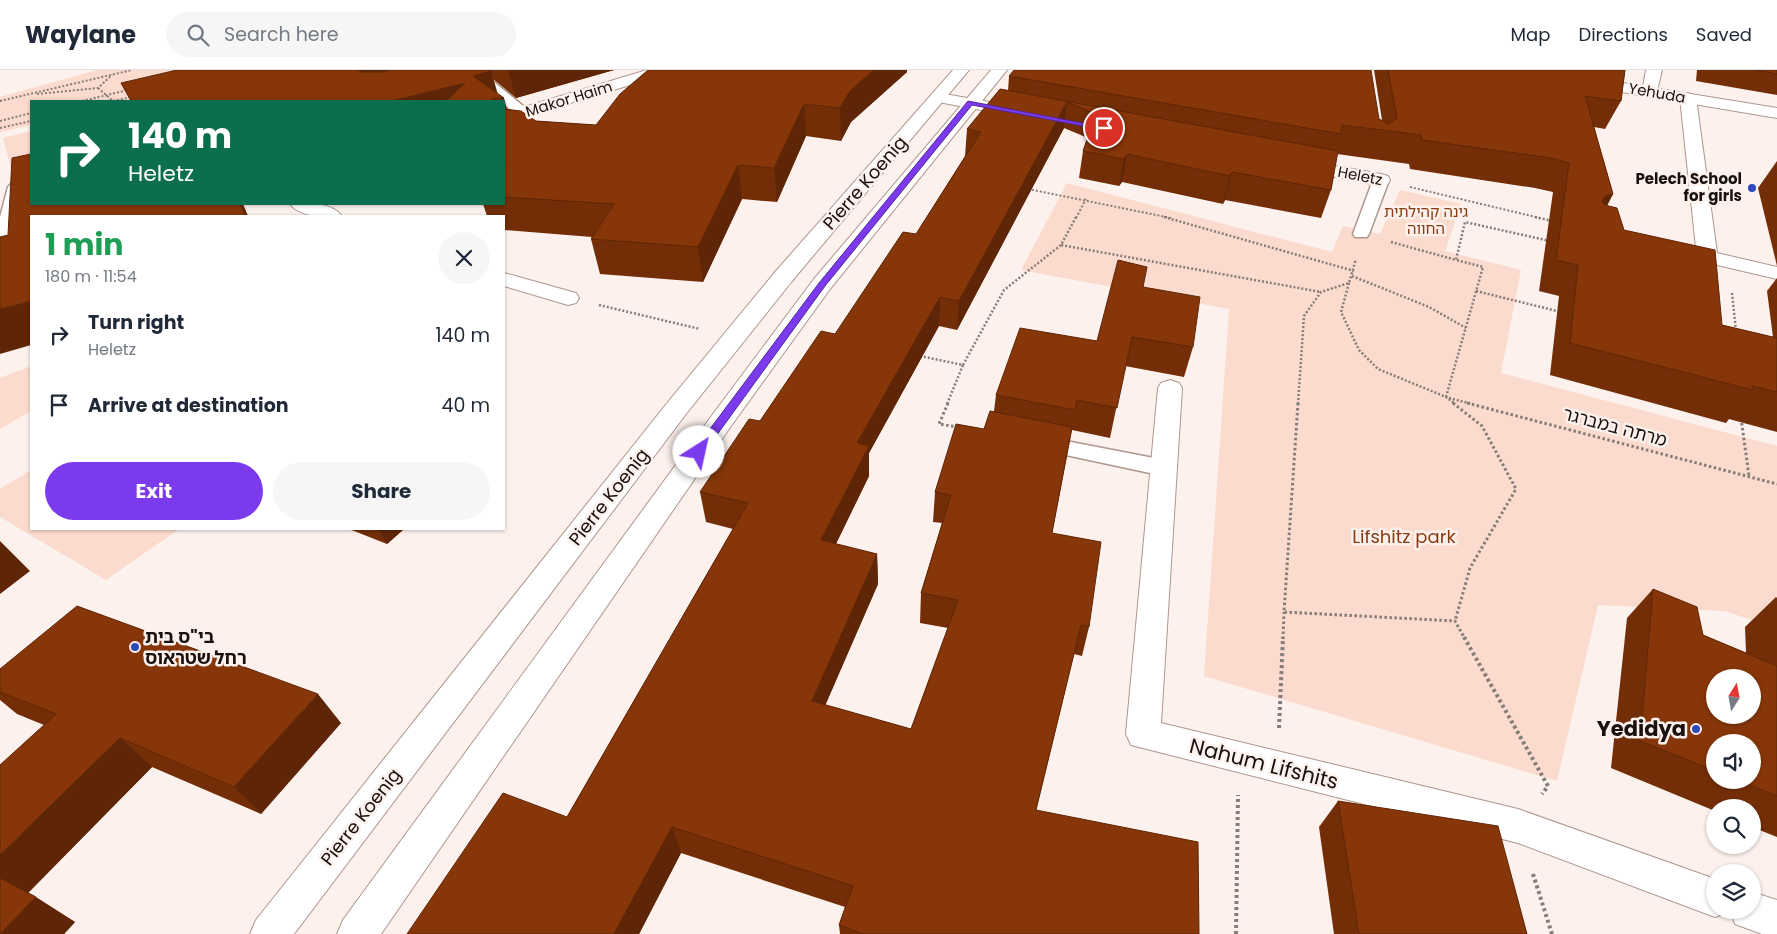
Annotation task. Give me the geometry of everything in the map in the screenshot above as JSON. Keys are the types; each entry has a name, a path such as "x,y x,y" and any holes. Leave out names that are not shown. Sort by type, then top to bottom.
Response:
{"street":[{"name":"Makor Haim","path":"505,118 664,70"},
{"name":"Pierre Koenig","path":"270,934 734,337 961,70"},
{"name":"Pierre Koenig","path":"357,934 722,420 822,284 999,70"},
{"path":"1650,92 1654,70"},
{"name":"Yehuda","path":"1569,79 1777,113"},
{"path":"939,98 1036,115"},
{"path":"1688,98 1701,261 1729,262 1777,273"},
{"name":"Heletz","path":"1277,160 1381,180"},
{"path":"303,205 329,215"},
{"path":"0,250 24,246"},
{"path":"505,279 568,298"},
{"name":"Nahum Lifshits","path":"1170,388 1143,734 1518,826 1706,895"},
{"path":"1761,914 1777,920"}],"lane":[{"path":"460,80 478,76 523,113"},
{"path":"1361,234 1381,180"},
{"path":"0,246 16,187 30,184"},
{"path":"990,433 1164,468"}],"path":[{"path":"0,101 132,70"},
{"path":"24,95 98,88 112,74"},
{"path":"98,88 111,100"},
{"path":"87,100 134,89"},
{"path":"118,100 132,97"},
{"path":"0,121 30,113"},
{"path":"0,128 30,121"},
{"name":"Heletz","path":"1381,180 1558,222"},
{"path":"1020,188 1086,199 1180,220 1354,271 1341,312 1360,350 1378,369 1446,397 1482,426 1516,489 1470,568 1455,621 1548,786 1518,826 1552,934"},
{"path":"990,433 939,424 963,365 1004,290 1060,245 1086,199"},
{"path":"1456,260 1465,222 1552,241"},
{"path":"1361,234 1483,267 1446,397"},
{"path":"1060,245 1321,292 1349,283"},
{"path":"1729,262 1736,336"},
{"path":"1352,276 1429,307 1466,328"},
{"path":"1476,291 1564,312"},
{"path":"1278,768 1284,612 1304,316 1321,292"},
{"path":"568,298 734,337"},
{"path":"915,354 963,365"},
{"name":"מרתה במברגר","path":"1446,397 1777,484"},
{"path":"1741,417 1749,476"},
{"path":"1284,612 1455,621"},
{"path":"1236,934 1239,758"}],"green space":[{"path":"97,70 268,70 137,100 30,100 30,125 0,132 0,97"},
{"path":"30,131 30,171 13,176 3,138"},
{"name":"Lifshitz park","path":"1067,183 1332,252 1343,226 1380,234 1400,190 1461,204 1445,251 1521,270 1501,373 1777,446 1777,629 1725,611 1598,605 1557,781 1204,676 1229,309 1021,270"},
{"path":"30,366 30,412 0,429 0,378"},
{"path":"30,471 30,530 178,530 106,580 0,517 0,489"}],"building":[{"path":"177,70 359,70 360,72 383,72 390,70 489,70 491,71 473,76 504,98 493,98 493,100 447,100 465,83 396,100 130,100 121,83"},
{"path":"648,70 874,70 850,91 840,108 804,104 774,168 738,165 698,247 591,239 614,204 505,197 505,109 521,111 536,121 596,125 620,94"},
{"path":"1014,70 1371,70 1379,119 1389,124 1397,118 1388,70 1625,70 1621,101 1585,96 1613,194 1605,196 1602,202 1605,205 1617,208 1624,230 1715,250 1722,325 1777,338 1777,392 1752,386 1753,390 1570,343 1578,265 1556,260 1569,163 1551,158 1422,140 1421,135 1342,125 1341,134 1009,76"},
{"path":"1756,70 1777,70 1777,74"},
{"path":"1000,89 1338,151 1331,190 1232,172 1230,176 1127,154 1124,159 1083,151 1096,114 1067,102 959,301 940,297 857,443 869,446 821,540 877,554 812,701 911,729 958,600 921,593 951,495 935,492 956,424 984,429 990,411 1072,427 1052,533 1101,542 1089,627 1081,625 1036,810 1198,842 1199,934 863,934 839,925 853,886 672,827 614,934 407,934 503,793 567,817 748,503 700,492 749,419 760,421 821,331 835,334 903,232 916,234 981,132 967,129"},
{"path":"30,154 30,205 240,205 245,215 30,215 30,301 0,309 0,237 8,235 12,158"},
{"path":"1118,260 1147,267 1143,287 1200,297 1193,347 1132,337 1117,408 1077,400 1075,410 996,395 1020,328 1097,341"},
{"path":"1653,589 1697,607 1703,635 1777,666 1777,796 1760,789 1761,734 1706,734 1706,767 1640,741"},
{"path":"77,606 318,694 234,787 120,738 0,855 0,765 56,714 0,692 0,669"},
{"path":"1338,801 1498,826 1527,934 1359,934"},
{"path":"0,878 36,897 0,934"}],"place":[{"name":"Pelech School for girls","path":"1752,188"},
{"name":"בי\"ס בית רחל שטראוס","path":"135,647"},
{"name":"Yedidya","path":"1696,729"}],"route":[{"path":"699,452 822,284 970,103 1104,128"}],"park label":[{"name":"גינה קהילתית החווה","path":"1426,220"}]}
